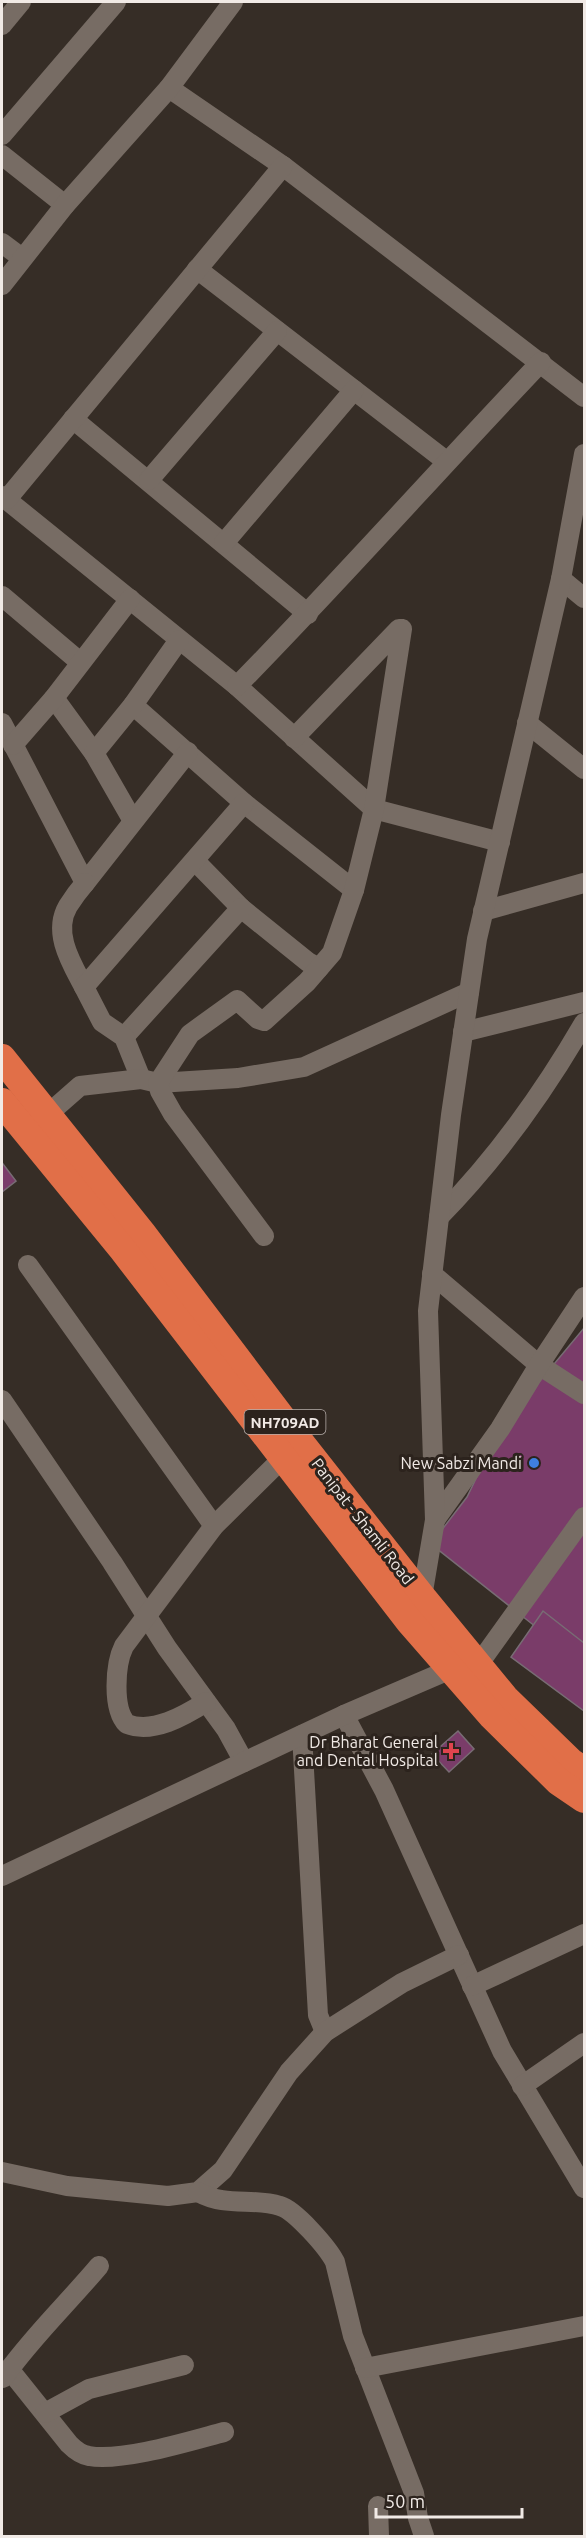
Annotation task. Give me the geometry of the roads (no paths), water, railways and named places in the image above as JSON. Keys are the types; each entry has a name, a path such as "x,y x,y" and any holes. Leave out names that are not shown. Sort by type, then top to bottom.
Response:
{"highway":[{"name":"Panipat - Shamli Road","path":"2,1058 142,1233 291,1450"},
{"name":"Panipat - Shamli Road","path":"2,1102 291,1450 464,1667 492,1716 559,1782 585,1799"},
{"name":"Panipat - Shamli Road","path":"464,1667 505,1698 571,1762 585,1771"}],"street":[{"path":"2,135 112,3"},
{"path":"2,285 65,205 169,88 225,4"},
{"path":"169,88 283,166 585,397"},
{"path":"2,155 65,205"},
{"path":"283,166 73,419 4,498 237,686 374,809 500,843"},
{"path":"2,243 22,258"},
{"path":"197,269 446,461"},
{"path":"149,480 277,331"},
{"path":"237,686 308,614 446,461 541,362"},
{"path":"224,543 354,390"},
{"path":"73,419 308,614"},
{"path":"416,1609 435,1520 428,1311 463,1032 483,911 561,579 585,454"},
{"path":"561,579 585,598"},
{"path":"2,596 80,662"},
{"path":"13,745 54,698 130,599"},
{"path":"150,1081 190,1034 235,1000 240,1000 258,1020 264,1021 319,968 332,952 354,890 374,809 403,637 402,629 382,644 294,738"},
{"path":"94,753 133,705 179,640"},
{"path":"54,698 94,753 133,821"},
{"path":"133,705 244,803 354,890"},
{"path":"2,723 85,883"},
{"path":"527,723 585,769"},
{"path":"188,752 67,908 64,917 63,945 102,1022 124,1037 173,1114 264,1236"},
{"path":"84,987 196,862 244,803"},
{"path":"196,862 241,908 308,962 319,968"},
{"path":"483,911 585,883"},
{"path":"124,1037 241,908"},
{"path":"47,1115 80,1086 238,1078 304,1067 469,992"},
{"path":"463,1032 585,1002"},
{"path":"439,1217 467,1188 508,1134 564,1058 585,1023"},
{"path":"28,1265 214,1526"},
{"path":"432,1274 539,1365 585,1394"},
{"path":"435,1520 500,1429 539,1365 585,1297"},
{"path":"2,1400 226,1729 244,1762"},
{"path":"206,1702 189,1713 149,1728 133,1727 123,1721 120,1709 118,1658 124,1646 148,1617 214,1526 291,1450"},
{"path":"2,1876 344,1715 464,1667 585,1517"},
{"path":"344,1715 384,1790 501,2051 583,2182"},
{"path":"302,1735 317,2010 325,2032"},
{"path":"472,1986 585,1934"},
{"path":"2,2172 67,2186 101,2190 168,2196 198,2192 223,2170 289,2072 325,2032 402,1983 459,1955"},
{"path":"522,2086 585,2043"},
{"path":"198,2192 214,2200 279,2206 292,2214 330,2252 335,2262 353,2336 414,2493 424,2536"},
{"path":"99,2266 60,2312 21,2351 5,2375 45,2413 76,2451 89,2456 105,2457 149,2451 224,2432"},
{"path":"366,2368 585,2326"},
{"path":"45,2413 89,2389 183,2365"},
{"path":"378,2506 379,2536"}],"place":[{"name":"New Sabzi Mandi","path":"534,1463"},
{"name":"Dr Bharat General and Dental Hospital","path":"451,1751"}]}
